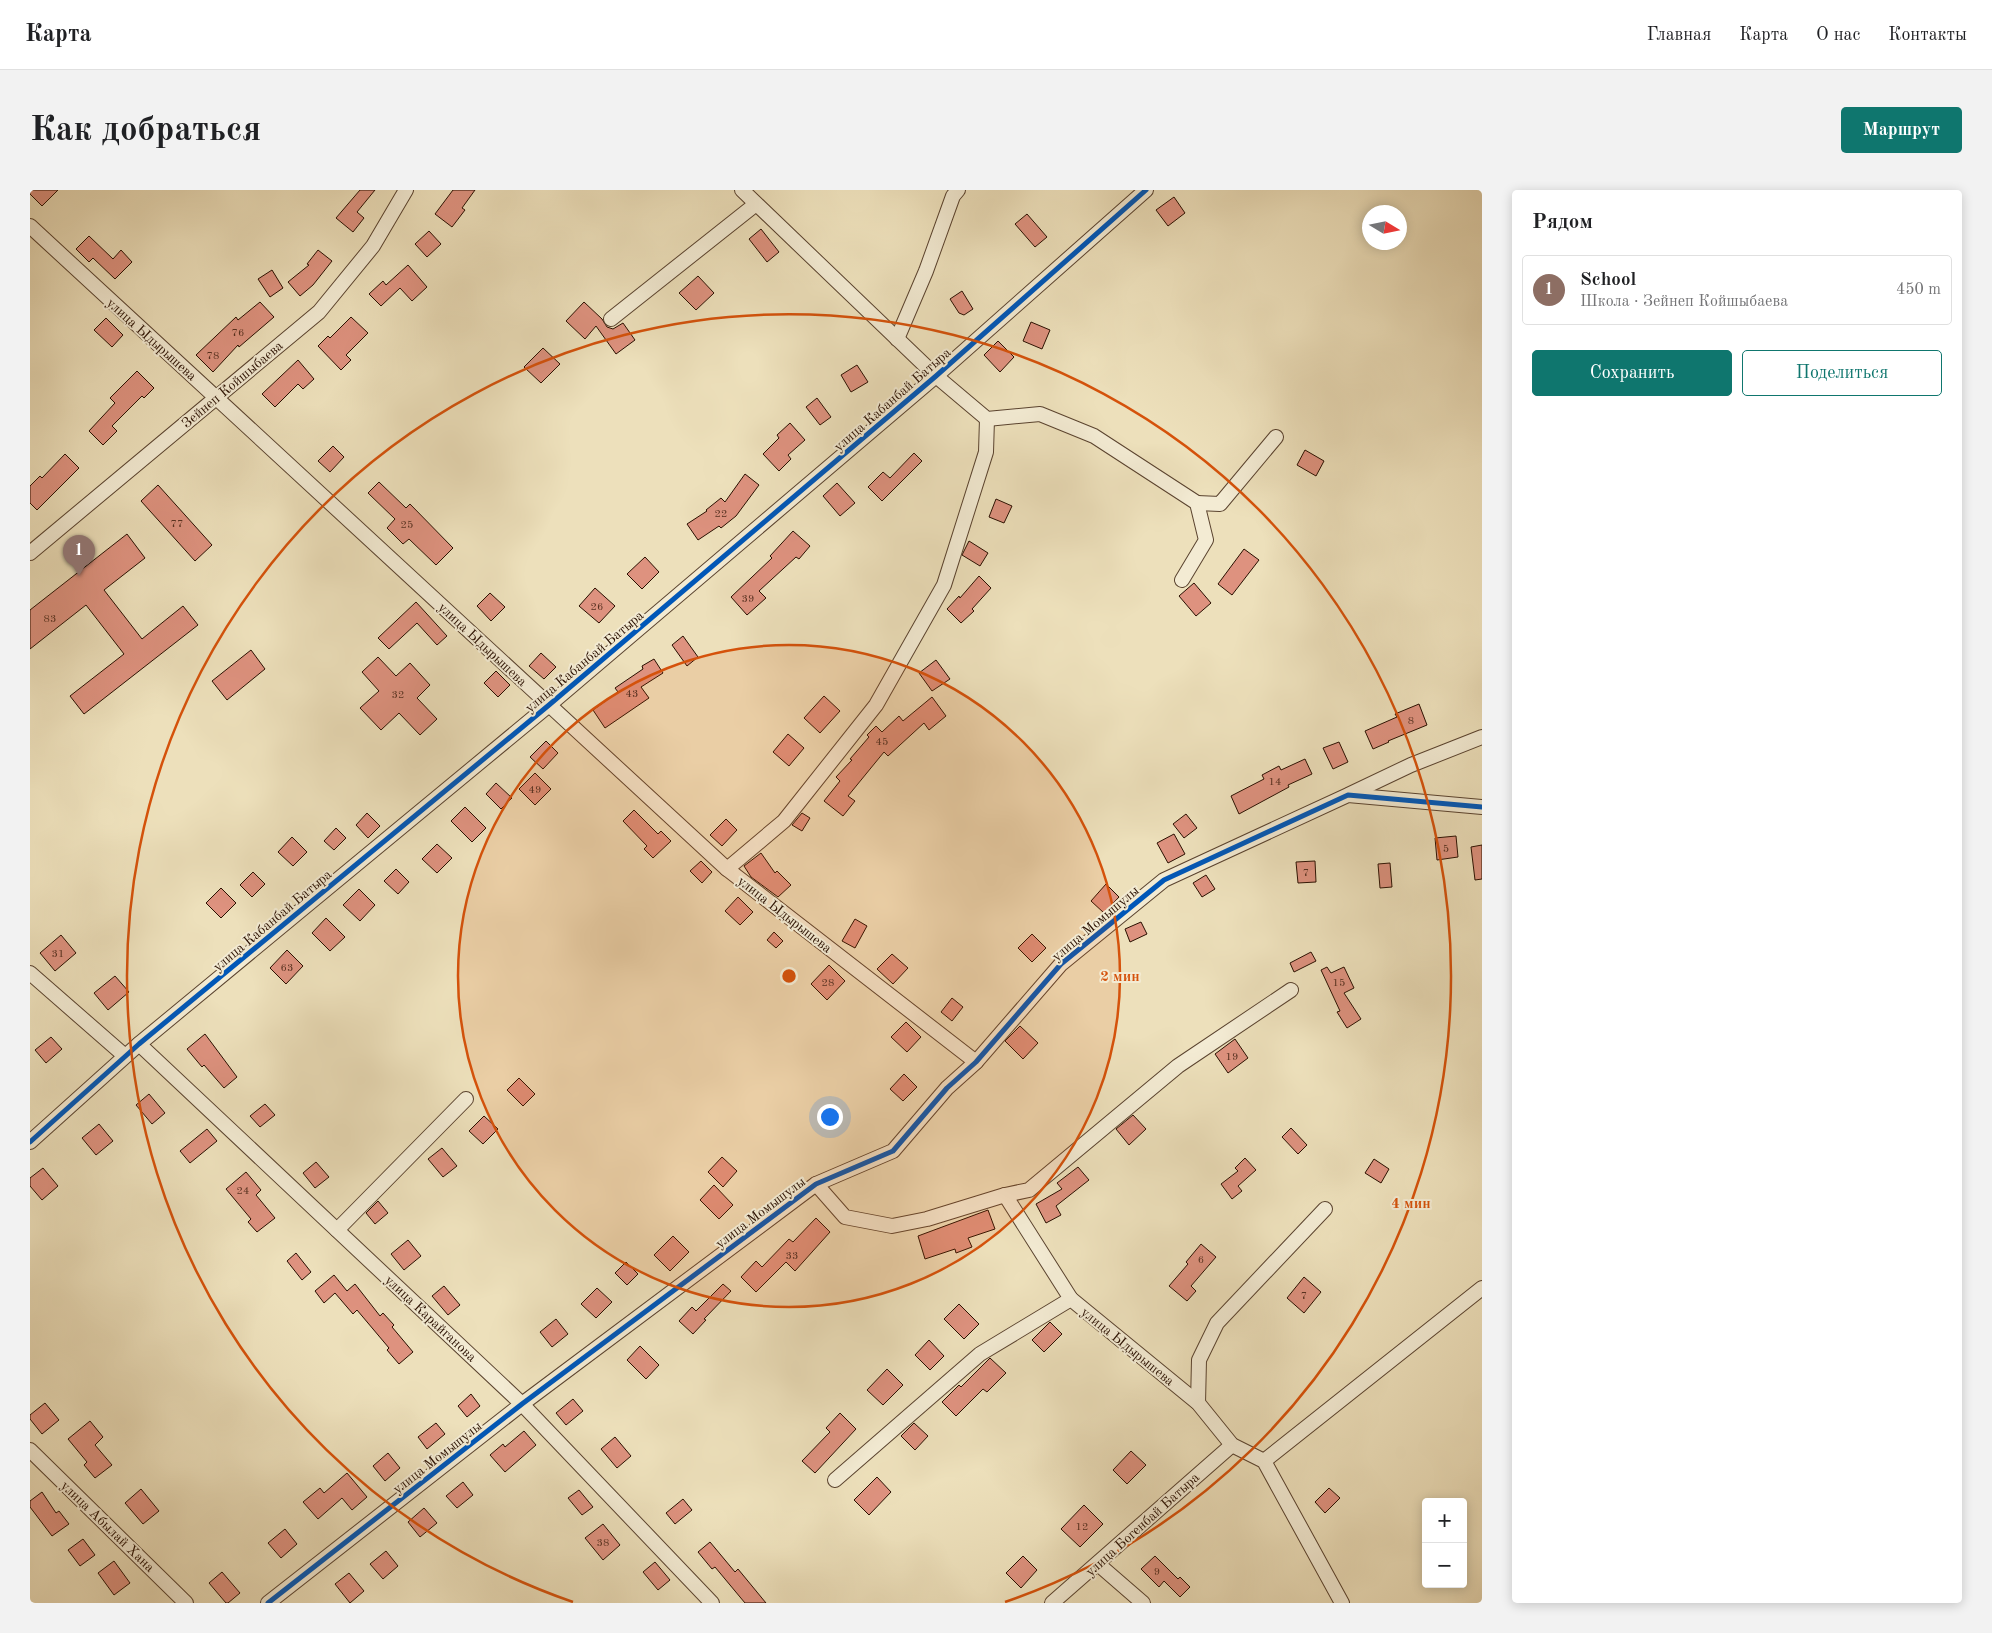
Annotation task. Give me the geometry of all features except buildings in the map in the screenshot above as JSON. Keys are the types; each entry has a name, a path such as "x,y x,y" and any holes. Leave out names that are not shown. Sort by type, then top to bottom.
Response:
{"street":[{"name":"Зейнеп Койшыбаева","path":"30,552 319,312 373,246 406,190"},
{"path":"742,190 936,376 987,419 1040,414 1094,436 1197,503 1220,504 1276,437"},
{"path":"897,339 926,271 953,196 958,190"},
{"name":"улица Кабанбай Батыра","path":"30,1142 139,1044 549,705 936,376 1146,190"},
{"path":"611,319 756,204"},
{"name":"улица Ыдырышева","path":"30,226 727,869 976,1062"},
{"path":"727,869 784,821 876,705 944,585 986,452 987,419"},
{"path":"1182,580 1206,540 1197,503"},
{"name":"улица Момышулы","path":"268,1603 522,1404 816,1184 893,1151 947,1088 976,1062 1061,964 1164,880 1411,765 1482,737"},
{"name":"улица Момышулы","path":"1348,795 1482,807"},
{"path":"30,973 125,1056"},
{"name":"улица Момышулы","path":"816,1184 845,1217 892,1226 927,1219 1005,1195 1029,1190 1178,1066 1291,990"},
{"name":"улица Карайганова","path":"139,1044 522,1404 712,1603"},
{"path":"337,1230 466,1099"},
{"path":"1005,1195 1071,1299"},
{"path":"1198,1403 1200,1360 1217,1323 1325,1209"},
{"path":"1342,1603 1264,1461 1482,1288"},
{"name":"улица Ыдырышева","path":"835,1480 980,1354 1071,1299 1198,1403 1232,1445 1264,1461"},
{"name":"улица Богенбай Батыра","path":"1052,1603 1232,1445"},
{"name":"улица Абылай Хана","path":"30,1450 186,1603"},
{"path":"1098,1564 1143,1603"}],"cycle path":[{"path":"30,1142 139,1044 549,705 936,376 1146,190"},
{"path":"268,1603 522,1404 816,1184 893,1151 947,1088 976,1062 1061,964 1164,880 1348,795 1482,807"}],"place":[{"name":"School","path":"79,576"}]}
